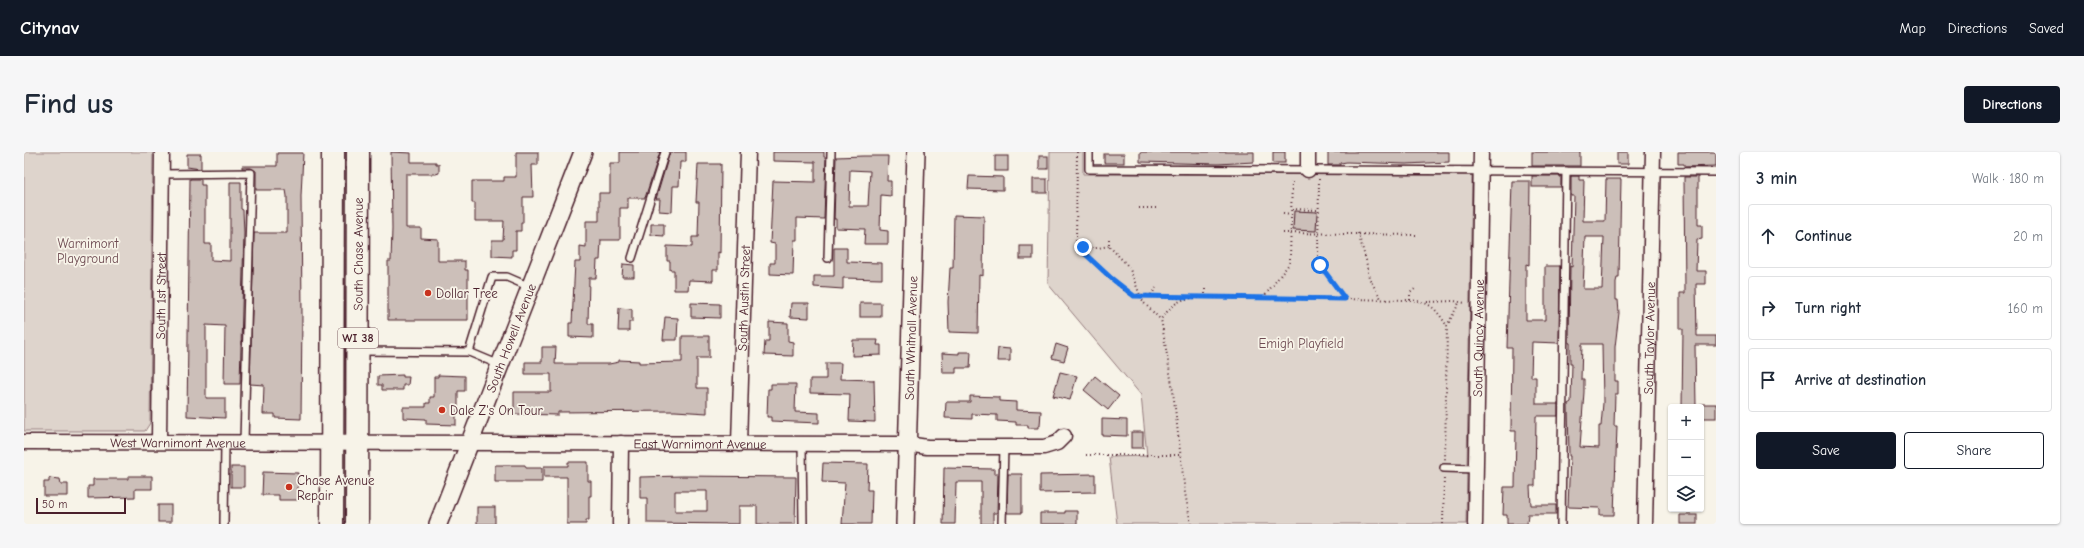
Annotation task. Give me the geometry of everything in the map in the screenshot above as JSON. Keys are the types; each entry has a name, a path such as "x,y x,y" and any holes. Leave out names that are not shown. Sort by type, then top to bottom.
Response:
{"main road":[{"name":"South Chase Avenue","path":"332,524 333,152"},
{"name":"South Chase Avenue","path":"357,524 356,442 358,350 358,152"},
{"path":"332,350 358,350"}],"street":[{"name":"South 1st Street","path":"159,441 162,152"},
{"name":"South Howell Avenue","path":"438,524 583,152"},
{"name":"South Austin Street","path":"739,444 748,152"},
{"name":"South Whitnall Avenue","path":"905,524 916,152"},
{"path":"1308,152 1314,170"},
{"name":"South Quincy Avenue","path":"1475,524 1481,152"},
{"name":"South Taylor Avenue","path":"1646,524 1653,152"},
{"name":"East Warnimont Avenue","path":"332,442 907,444 927,447 1004,447 1051,446 1064,436"},
{"name":"West Warnimont Avenue","path":"24,442 332,442"},
{"path":"620,524 621,443"}],"lane":[{"path":"632,258 666,152"},
{"path":"828,258 831,152"},
{"path":"1089,152 1089,169 1716,172"},
{"path":"1561,524 1566,172"},
{"path":"162,174 251,174 244,442"},
{"path":"469,352 492,277 507,277 530,287"},
{"path":"358,350 382,352 469,352 500,365"},
{"path":"224,524 225,442"},
{"path":"802,444 803,524"},
{"path":"1002,524 1004,447"},
{"path":"1444,468 1476,469"}],"path":[{"path":"1077,152 1076,240 1111,278 1134,296 1151,295 1184,298 1410,300 1427,302 1454,301 1465,303"},
{"path":"1263,298 1289,264 1294,170"},
{"path":"1314,170 1319,210 1318,233 1320,265 1345,299"},
{"path":"1139,208 1157,208"},
{"path":"1292,209 1319,210"},
{"path":"1283,214 1292,214"},
{"path":"1283,233 1417,234"},
{"path":"1358,233 1366,260 1369,278 1382,300"},
{"path":"1109,239 1109,246 1129,267 1144,303 1161,319 1173,391 1184,493 1191,524"},
{"path":"1081,247 1098,249 1109,246"},
{"path":"1151,295 1156,288"},
{"path":"1410,300 1410,293 1416,288"},
{"path":"1205,289 1205,297"},
{"path":"1161,319 1172,307 1184,298"},
{"path":"1427,302 1438,312 1447,326"},
{"path":"1443,524 1447,326 1459,303"},
{"path":"1086,455 1180,455"}],"green space":[{"name":"Warnimont Playground","path":"24,152 153,152 150,423 145,431 24,431"},
{"name":"Emigh Playfield","path":"1050,152 1083,152 1083,174 1472,175 1466,524 1117,524 1109,457 1147,456 1141,395 1048,284"}],"building":[{"name":"Dollar Tree","path":"391,152 411,153 411,162 436,162 436,164 439,164 439,173 436,174 406,174 406,228 421,228 421,238 438,239 438,261 465,261 465,270 468,270 468,320 388,320 388,261 391,261 392,229"},
{"path":"516,152 538,152 538,165 532,165 533,197 523,197 523,223 521,223 521,231 516,231 516,250 512,250 512,257 492,256 492,240 503,240 504,221 475,221 475,203 472,203 472,181 504,181 504,177 516,177"},
{"path":"620,152 660,152 645,198 628,198 628,208 620,208 620,240 601,240 600,260 597,260 596,278 589,278 588,324 593,324 593,338 569,337 569,323 572,323 575,262 580,262 580,246 586,247 586,221 599,221 599,193 610,193 610,163 620,163"},
{"path":"670,152 686,152 686,162 680,162 679,186 673,186 672,212 659,211 660,199 656,199"},
{"path":"773,152 824,152 824,157 826,157 824,219 797,218 797,240 794,240 793,275 770,274 770,263 775,263 775,244 770,243 773,181 815,182 815,162 773,161"},
{"path":"1140,152 1254,152 1254,162 1218,164 1140,162"},
{"path":"1273,152 1285,152 1285,163 1273,163"},
{"path":"1328,152 1449,152 1449,162 1406,164 1347,162 1340,163 1340,165 1328,165"},
{"path":"1532,152 1580,152 1580,166 1532,166"},
{"path":"1617,152 1628,152 1628,164 1617,164"},
{"path":"1678,152 1716,152 1716,166 1684,167 1684,164 1678,164"},
{"path":"277,153 303,153 301,196 301,419 275,418 275,414 263,414 264,385 250,384 254,233 287,233 287,196 286,190 256,190 256,171 251,168 242,168 242,166 277,166"},
{"path":"187,154 201,154 201,169 187,167"},
{"path":"1104,154 1124,154 1124,163 1104,163"},
{"path":"888,156 887,181 891,181 891,196 881,195 880,230 888,231 888,244 864,244 865,229 836,228 836,219 834,219 836,157","holes":["850,170 870,171 868,206 849,206"]},
{"path":"995,156 1008,156 1008,171 995,171"},
{"path":"1039,156 1048,156 1048,169 1039,169"},
{"path":"698,164 721,164 720,253 718,252 718,270 713,270 713,281 689,280 688,290 674,290 674,270 670,270 670,261 667,261 667,246 692,247 692,237 698,237 699,202 696,202"},
{"path":"969,176 1003,177 1003,190 968,189"},
{"path":"1532,176 1561,176 1561,187 1532,187"},
{"path":"1571,176 1579,176 1579,180 1584,180 1583,221 1605,221 1606,179 1621,179 1619,278 1617,278 1616,282 1616,300 1618,300 1619,313 1615,347 1615,381 1618,381 1618,394 1615,394 1614,426 1617,426 1614,515 1600,515 1600,508 1568,507 1570,456 1568,404 1571,402 1572,363 1570,363 1569,343 1570,266 1572,267 1574,196 1571,196","holes":["1585,237 1604,237 1602,289 1583,289","1582,344 1602,344 1603,403 1601,426 1599,426 1599,448 1580,447 1584,392 1584,379 1581,379"]},
{"path":"1684,177 1698,177 1698,225 1702,225 1702,239 1697,240 1696,271 1706,271 1706,284 1696,284 1697,336 1716,336 1716,345 1695,345 1696,404 1682,404 1683,329 1680,329 1680,293 1685,293"},
{"path":"190,179 201,179 201,185 205,185 205,244 211,244 211,260 230,261 230,182 241,182 241,209 243,210 244,233 240,384 224,384 225,326 206,325 206,398 225,398 225,418 187,416"},
{"path":"1033,179 1047,179 1047,193 1033,193"},
{"path":"1512,181 1530,181 1529,265 1526,264 1526,320 1545,320 1545,266 1560,266 1559,343 1532,342 1531,377 1536,377 1536,404 1558,404 1558,416 1536,416 1535,486 1530,486 1531,505 1556,505 1556,514 1528,514 1527,524 1507,524 1507,515 1503,515 1504,487 1515,487 1516,431 1511,431 1512,348 1507,348"},
{"path":"1294,211 1317,212 1316,231 1293,230"},
{"path":"954,215 984,216 983,276 979,275 978,333 949,332 948,302 950,268 953,268"},
{"path":"651,224 664,224 664,236 651,235"},
{"path":"1020,246 1033,246 1033,259 1020,259"},
{"path":"834,248 847,248 847,262 882,263 882,279 843,278 843,289 814,287 814,276 834,276"},
{"path":"623,264 634,265 634,277 622,277"},
{"path":"691,303 720,304 720,318 691,317"},
{"path":"791,303 809,303 809,318 790,317"},
{"path":"860,303 881,303 881,317 860,317"},
{"path":"619,308 632,309 632,322 629,322 629,331 618,331"},
{"path":"665,317 678,318 677,340 663,340"},
{"path":"769,322 788,323 788,341 793,342 793,356 764,355 765,341 769,341"},
{"path":"682,336 709,336 709,358 697,358 697,388 707,388 707,413 675,411 558,412 558,415 514,414 514,392 551,392 551,374 525,374 525,362 542,362 542,347 556,347 555,364 609,364 619,362 619,360 639,361 639,363 682,362"},
{"path":"853,340 878,340 877,345 881,345 881,355 852,356"},
{"path":"1056,344 1068,348 1064,361 1052,358"},
{"path":"998,348 1010,349 1010,361 997,361"},
{"path":"959,352 971,352 970,368 956,368 956,373 943,373 942,353 959,354"},
{"path":"826,363 841,363 840,379 874,380 875,422 849,421 850,394 810,393 810,379 826,379"},
{"path":"1060,372 1077,376 1070,400 1053,396"},
{"path":"403,375 403,377 409,377 408,385 403,385 403,390 382,390 382,385 378,385 378,376"},
{"path":"438,375 465,376 465,391 458,391 458,412 456,412 456,425 426,424 426,419 403,418 403,407 426,407 426,403 430,403 430,397 434,397 434,377 438,377"},
{"path":"1095,376 1119,396 1108,410 1084,390"},
{"path":"771,384 796,384 795,412 819,413 819,423 771,421 771,417 767,417 768,389 771,389"},
{"path":"970,396 999,397 999,401 1016,402 1016,410 1041,411 1040,426 1038,426 1038,428 1028,428 1028,425 1016,425 1016,422 997,421 997,415 972,414 972,419 945,418 946,402 970,402"},
{"path":"1704,404 1716,404 1716,418 1704,418"},
{"path":"1102,419 1127,420 1127,436 1102,435"},
{"path":"1131,432 1143,432 1143,448 1131,448"},
{"path":"568,462 588,462 588,481 591,481 591,496 589,496 589,520 586,520 586,524 567,524 567,477 544,477 544,466 568,466"},
{"path":"823,463 868,464 867,490 872,490 871,524 842,524 845,483 822,482"},
{"path":"495,465 525,465 526,468 542,468 542,482 495,482"},
{"path":"231,467 244,467 244,487 231,487"},
{"path":"944,468 994,469 994,474 998,474 997,513 993,513 993,524 981,524 981,482 956,482 955,524 943,524"},
{"path":"263,472 298,473 298,500 279,500 279,495 262,495"},
{"path":"1008,474 1022,474 1022,513 1007,513"},
{"path":"1095,474 1095,492 1040,493 1040,475"},
{"path":"128,476 152,476 152,489 135,489 135,497 88,498 88,486 93,486 93,479 128,479"},
{"path":"640,477 796,477 795,524 757,524 757,506 739,506 739,524 647,523 647,498 640,498","holes":["675,491 707,491 707,511 675,511"]},
{"path":"49,478 60,479 61,484 68,484 68,496 44,496 44,482 49,482"},
{"path":"158,505 171,505 171,522 158,522"},
{"path":"477,507 495,507 495,524 477,524"},
{"path":"1065,511 1077,511 1077,524 1040,524 1040,513 1065,513"},
{"path":"1680,515 1697,515 1697,524 1680,524"}],"place":[{"name":"Dollar Tree","path":"428,293"},
{"name":"Dale Z's On Tour","path":"442,410"},
{"name":"Chase Avenue Repair","path":"289,487"}],"route":[{"path":"1083,247 1081,247 1082,251 1111,278 1134,296 1151,295 1184,298 1345,299 1320,265"}]}
